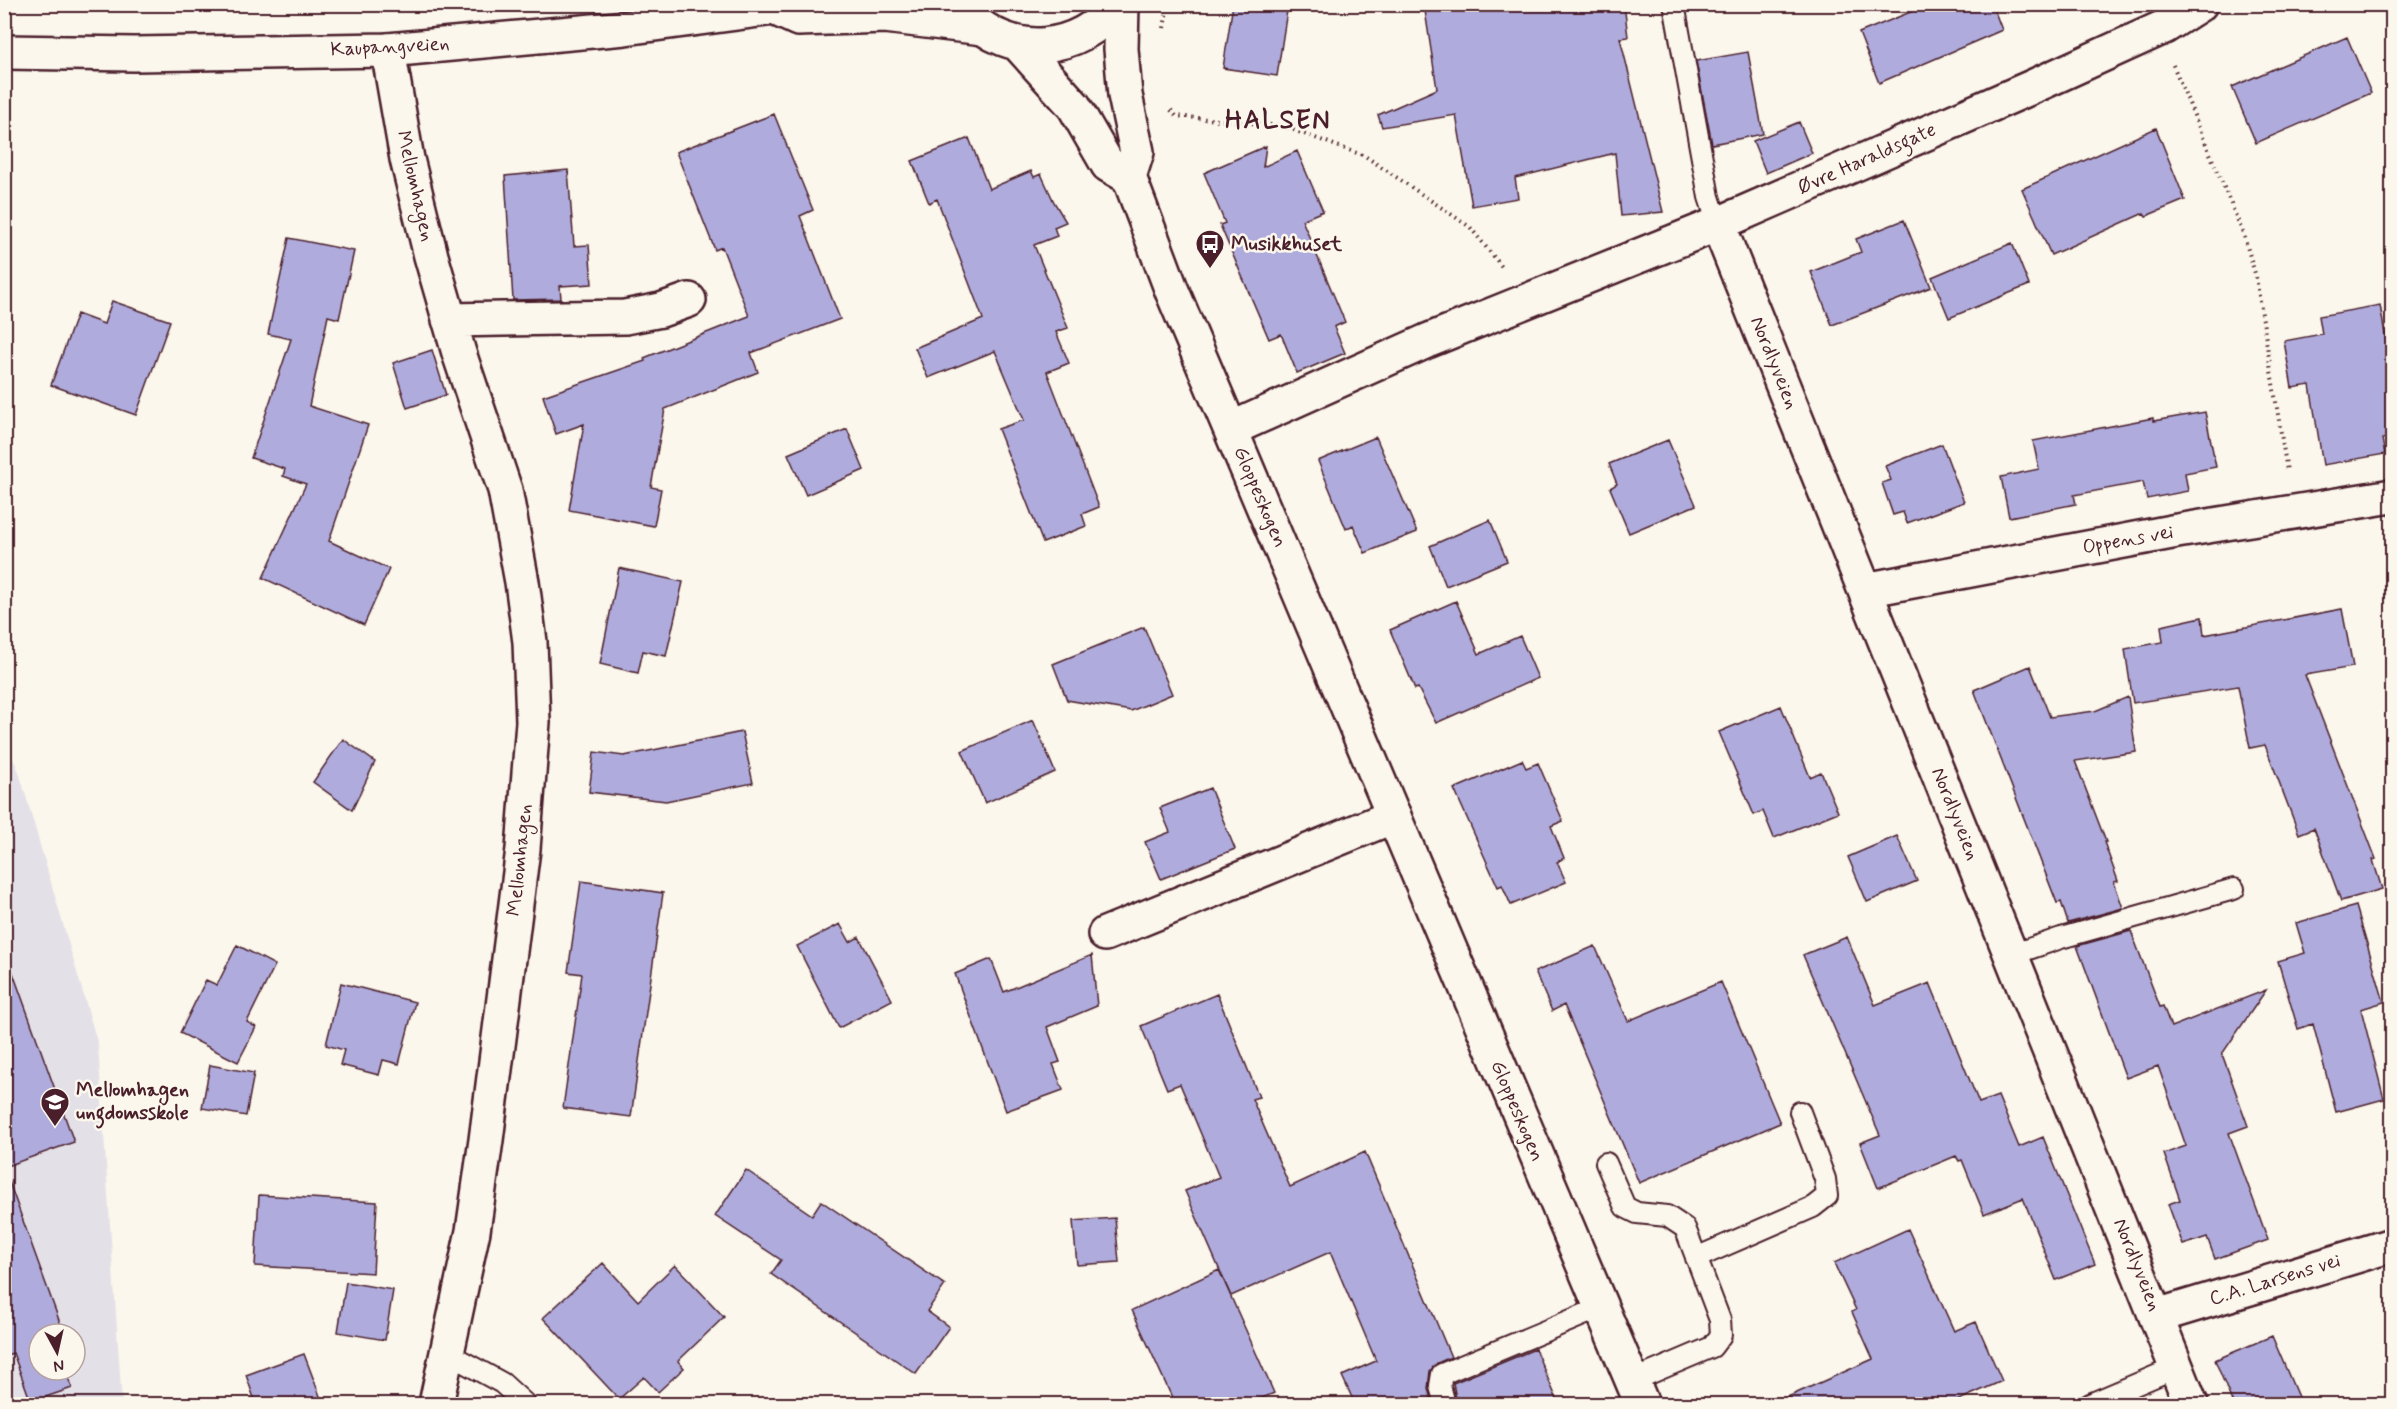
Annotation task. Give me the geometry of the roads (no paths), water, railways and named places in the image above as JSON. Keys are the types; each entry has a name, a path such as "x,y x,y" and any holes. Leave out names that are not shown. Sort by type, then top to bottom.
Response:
{"street":[{"path":"962,4 968,15 983,28 1018,44 1037,46 1077,39 1105,20 1117,4"},
{"path":"1018,44 1074,106 1108,165 1129,177 1137,152 1125,95 1121,49 1122,4"},
{"name":"Øvre Haraldsgate","path":"1231,429 1416,346 1718,224 2160,16 2200,4"},
{"name":"Kaupangveien","path":"4,52 134,54 388,50 625,28 776,6 798,19 885,16 983,28"},
{"name":"Mellomhagen","path":"388,50 407,159 449,320 505,490 522,582 530,642 533,722 523,849 473,1231 436,1404"},
{"name":"Gloppeskogen","path":"1129,177 1172,291 1638,1398"},
{"name":"Nordlyveien","path":"1718,224 2192,1404"},
{"path":"449,320 626,317 661,310 689,300"},
{"name":"Oppens vei","path":"1865,590 2392,496"},
{"path":"1105,934 1394,816"},
{"name":"C.A. Larsens vei","path":"2157,1316 2392,1245"}],"lane":[{"path":"1674,4 1709,197 1718,224"},
{"path":"2011,955 2061,938 2234,889"},
{"path":"1696,1258 1813,1207 1827,1196 1825,1179 1800,1112"},
{"path":"1606,1163 1625,1207 1637,1213 1667,1216 1685,1228 1720,1320 1721,1335 1712,1347 1638,1398"},
{"path":"1445,1404 1440,1386 1442,1374 1600,1308"},
{"path":"447,1353 502,1383 525,1404"},
{"path":"2090,1404 2177,1367"}],"place":[{"name":"Musikkhuset","path":"1210,270"},
{"name":"Mellomhagen ungdomsskole","path":"55,1128"}],"district":[{"name":"HALSEN","path":"1278,121"}]}
